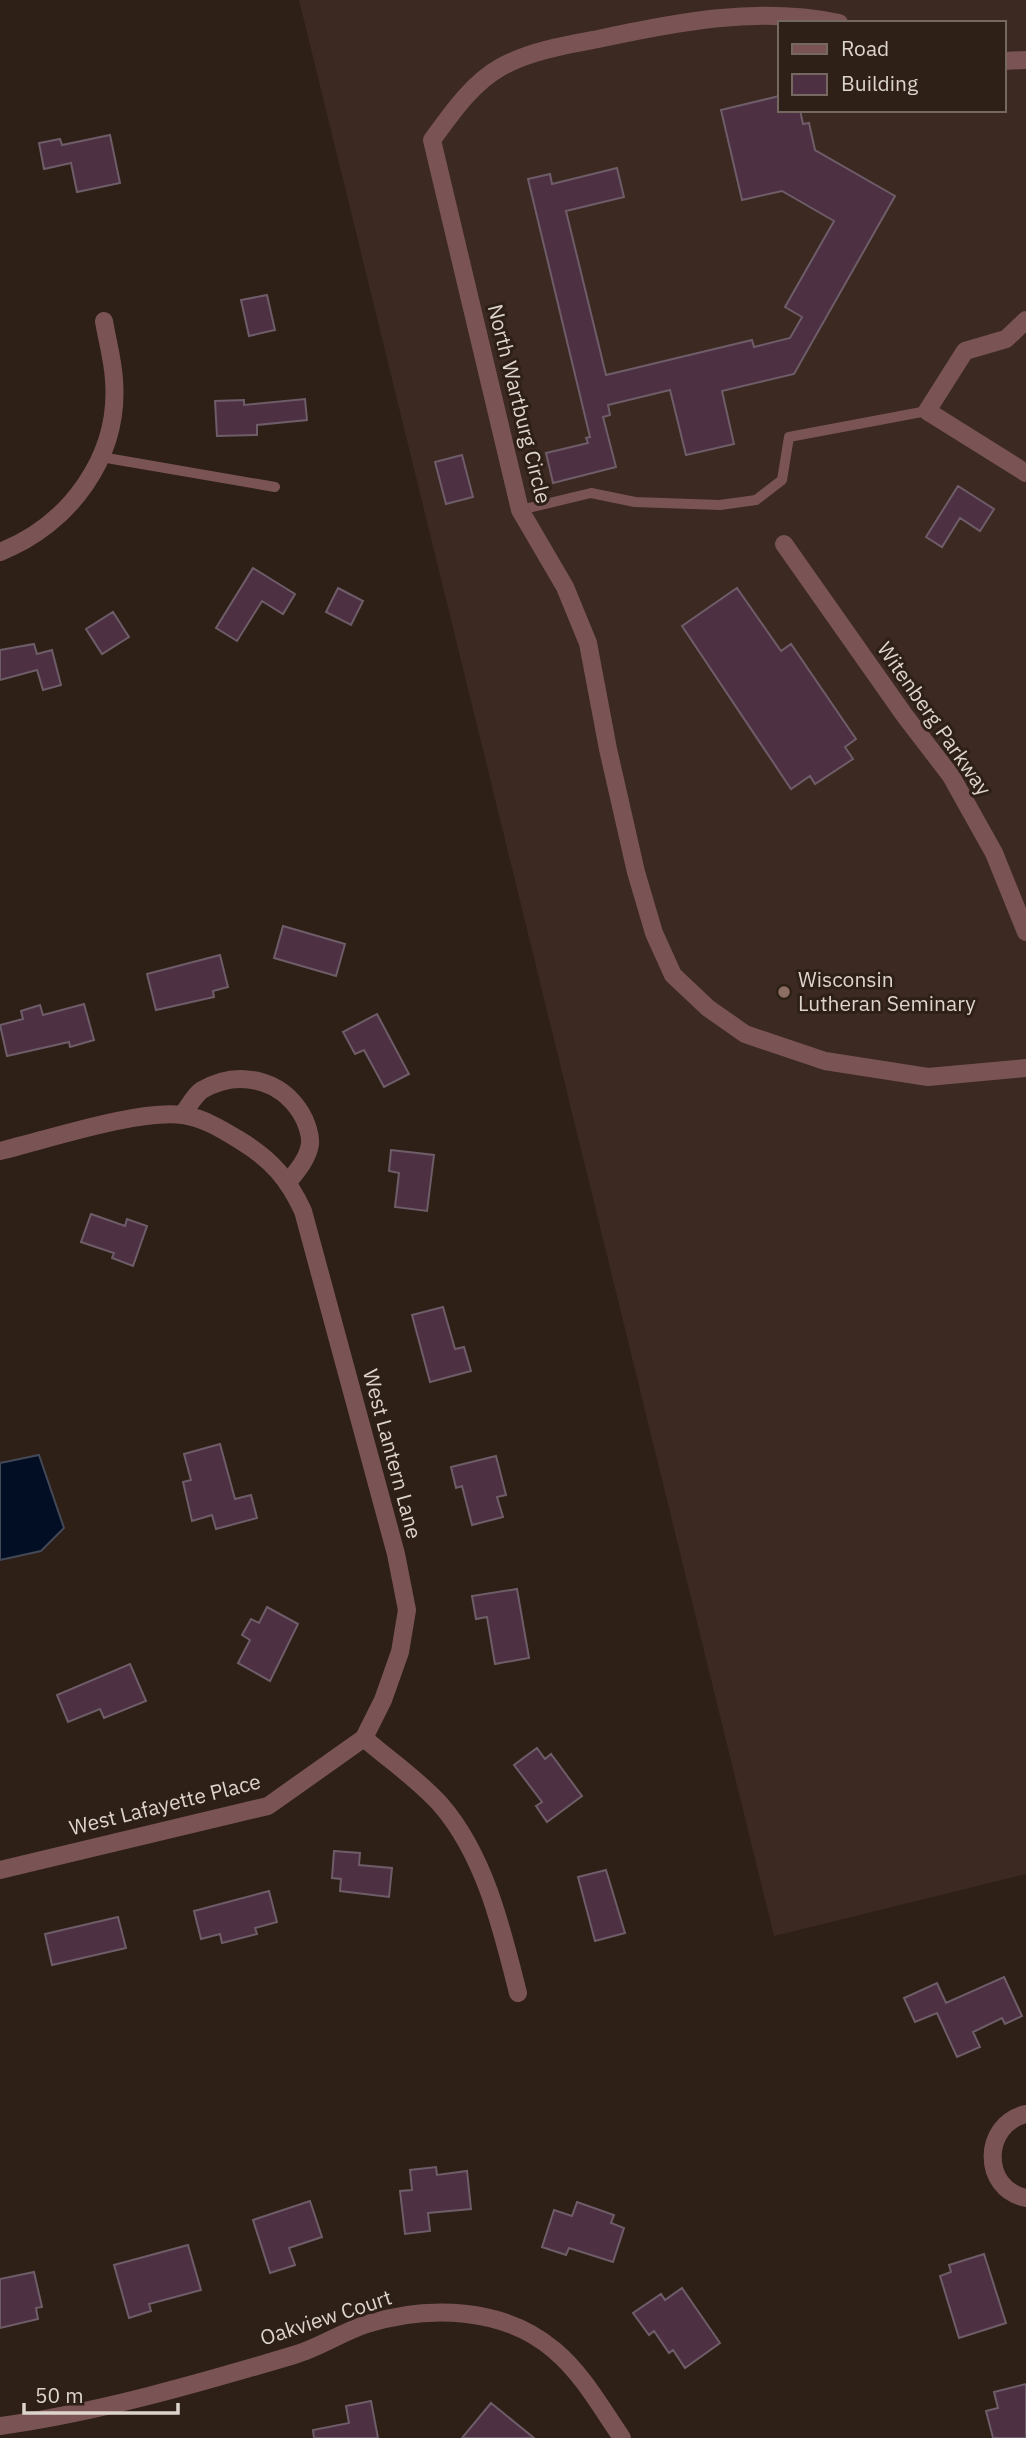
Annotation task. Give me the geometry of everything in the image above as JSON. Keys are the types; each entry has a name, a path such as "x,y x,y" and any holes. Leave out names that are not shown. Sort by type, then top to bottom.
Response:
{"street":[{"name":"North Wartburg Circle","path":"829,21 810,17 737,15 670,23 551,49 500,68 460,102 432,140 520,510 565,587 588,643 608,749 636,872 654,933 673,975 708,1008 745,1034 825,1060 929,1077 1026,1068"},
{"path":"1005,61 1026,60"},
{"path":"1026,320 1006,339 965,351 926,411 1026,473"},
{"path":"0,552 52,524 84,489 101,457 113,413 114,380 104,321"},
{"name":"Witenberg Parkway","path":"785,544 898,706 951,776 994,853 1026,932"},
{"path":"182,1115 201,1091 221,1083 240,1079 260,1080 280,1088 294,1102 305,1120 311,1143 303,1164 289,1181"},
{"name":"West Lantern Lane","path":"0,1151 139,1117 182,1115 214,1125 253,1148 289,1181 303,1211 396,1554 407,1610 400,1651 383,1700 364,1738"},
{"path":"364,1738 440,1805 461,1835 501,1922 518,1993"},
{"name":"West Lafayette Place","path":"0,1870 268,1806 364,1738"},
{"path":"1026,2114 1006,2124 997,2136 992,2150 992,2165 998,2179 1008,2191 1026,2198"},
{"name":"Oakview Court","path":"0,2426 61,2418 297,2355 367,2324 419,2313 461,2314 520,2328 555,2350 576,2373 622,2438"}],"lane":[{"path":"520,510 591,493 635,502 720,505 756,500 782,480 789,437 926,411"},
{"path":"101,457 275,487"}],"shaded area":[{"name":"Wisconsin Lutheran Seminary","path":"299,0 1026,0 1026,1874 774,1936"}],"water":[{"path":"39,1455 64,1528 41,1551 0,1560 0,1463"}],"building":[{"path":"778,96 778,112 800,112 803,124 809,123 815,150 895,196 794,374 722,391 734,444 686,455 670,390 608,405 610,415 603,417 616,467 553,483 546,453 588,443 586,438 590,437 528,179 550,174 552,184 617,168 624,197 566,211 606,375 752,340 754,347 790,338 802,317 785,307 834,221 782,191 742,200 721,110"},
{"path":"110,135 120,183 77,192 71,163 44,169 39,143 60,139 62,145"},
{"path":"267,295 275,330 249,336 241,300"},
{"path":"305,399 307,420 257,425 257,435 217,436 215,401 244,400 244,405"},
{"path":"462,455 473,497 446,504 435,462"},
{"path":"958,486 994,509 980,531 960,518 942,547 926,537"},
{"path":"253,568 295,594 283,614 262,601 237,641 216,628"},
{"path":"338,588 363,601 351,625 326,612"},
{"path":"737,588 781,651 791,644 856,739 845,747 853,759 815,784 810,776 791,789 682,626"},
{"path":"113,612 129,637 102,654 86,629"},
{"path":"34,644 37,654 52,650 61,685 43,690 37,670 0,680 0,650"},
{"path":"283,926 345,944 336,976 274,958"},
{"path":"220,955 228,987 213,991 214,997 156,1010 147,974"},
{"path":"84,1004 94,1040 70,1047 69,1042 7,1056 0,1025 23,1019 21,1011 40,1005 43,1015"},
{"path":"377,1014 409,1074 384,1087 364,1050 355,1054 343,1032"},
{"path":"391,1150 434,1155 427,1211 395,1207 399,1173 389,1171"},
{"path":"91,1214 125,1226 127,1219 147,1226 133,1266 112,1258 114,1253 81,1242"},
{"path":"443,1307 455,1349 464,1347 471,1371 430,1382 412,1315"},
{"path":"220,1444 235,1499 251,1495 257,1518 216,1529 212,1515 192,1521 183,1482 191,1480 184,1454"},
{"path":"496,1456 506,1495 497,1497 503,1517 472,1525 462,1486 456,1488 451,1467"},
{"path":"517,1589 529,1658 495,1664 487,1617 476,1619 472,1596"},
{"path":"267,1607 298,1624 270,1681 238,1663 250,1640 242,1635 251,1619 259,1623"},
{"path":"130,1664 146,1701 104,1718 100,1709 68,1722 57,1695"},
{"path":"537,1748 545,1759 551,1754 582,1796 547,1822 536,1806 542,1802 514,1765"},
{"path":"334,1851 360,1853 359,1865 392,1868 389,1897 340,1891 341,1879 332,1878"},
{"path":"606,1870 625,1933 595,1941 578,1877"},
{"path":"269,1891 277,1922 255,1928 257,1934 222,1943 220,1934 201,1939 194,1911"},
{"path":"118,1917 126,1948 52,1965 45,1934"},
{"path":"1004,1977 1022,2016 1005,2024 1002,2018 973,2032 980,2047 957,2057 937,2013 915,2022 904,1998 937,1983 946,2003"},
{"path":"436,2167 437,2175 467,2171 471,2209 428,2213 430,2231 405,2234 400,2191 412,2190 410,2170"},
{"path":"310,2201 322,2237 289,2248 295,2265 270,2273 253,2220"},
{"path":"577,2202 614,2215 611,2223 624,2228 613,2262 569,2248 566,2255 542,2247 554,2210 572,2216"},
{"path":"188,2245 201,2290 149,2304 151,2311 129,2318 114,2265"},
{"path":"984,2254 1006,2323 959,2338 940,2276 951,2272 949,2265"},
{"path":"34,2272 42,2307 36,2308 38,2319 0,2328 0,2279"},
{"path":"682,2288 720,2343 685,2368 673,2350 669,2353 654,2331 649,2335 633,2313 661,2294 665,2300"},
{"path":"1026,2384 1026,2438 993,2438 986,2411 998,2408 994,2392"},
{"path":"371,2401 378,2438 314,2438 313,2430 349,2423 346,2406"},
{"path":"491,2403 534,2438 462,2438"}],"place":[{"name":"Wisconsin Lutheran Seminary","path":"784,992"}]}
